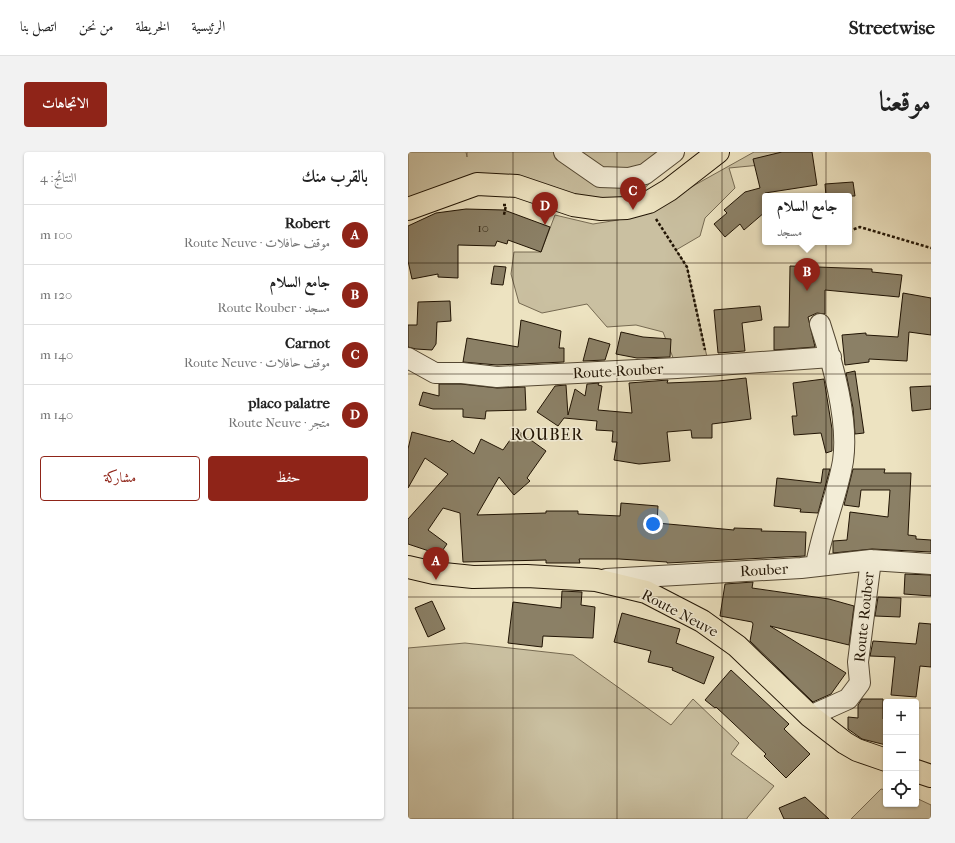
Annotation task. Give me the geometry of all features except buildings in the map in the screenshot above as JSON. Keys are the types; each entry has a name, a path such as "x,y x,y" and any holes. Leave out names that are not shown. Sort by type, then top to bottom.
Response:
{"main road":[{"path":"690,173 699,152"},
{"path":"408,209 477,184 517,186 573,205 601,209 627,208 649,202 669,190 718,152"},
{"name":"Route Neuve","path":"408,566 434,573 474,577 526,576 596,580 646,592 702,621 737,646 810,716 844,743 856,750 883,759"},
{"path":"919,772 931,776"}],"street":[{"path":"564,152 600,177 629,178 645,174 674,152"},
{"path":"816,565 842,462 845,434 831,357 820,324"},
{"name":"Route Rouber","path":"408,358 435,373 462,373 497,377 709,366 831,357"},
{"name":"Route Rouber","path":"810,716 848,700 860,683 858,662 871,560"},
{"name":"Rouber","path":"596,580 801,568 816,565 871,560 931,564"}],"path":[{"path":"649,202 650,210 687,267 709,366"},
{"path":"500,204 506,205 504,215"},
{"path":"852,230 860,227 931,248"}],"shaded area":[{"path":"408,152 466,152 467,157 467,152 678,152 676,160 631,200 620,205 541,188 408,201"},
{"path":"754,152 791,152 792,162 729,168 735,188 705,218 700,236 676,250 687,267 709,366 677,368 663,332 636,325 607,327 587,304 542,313 519,303 511,274 514,252 541,252 555,215 593,224 618,220 650,210"},
{"path":"465,643 573,655 671,725 693,699 739,743 731,754 774,786 747,819 408,819 408,648"},
{"path":"881,789 883,789 883,807 919,807 919,799 931,805 931,819 851,819"}],"place":[{"name":"Carnot","path":"633,210"},
{"name":"placo palatre","path":"545,225"},
{"name":"جامع السلام","path":"807,291"},
{"name":"Robert","path":"436,580"}],"district":[{"name":"ROUBER","path":"547,434"}]}
